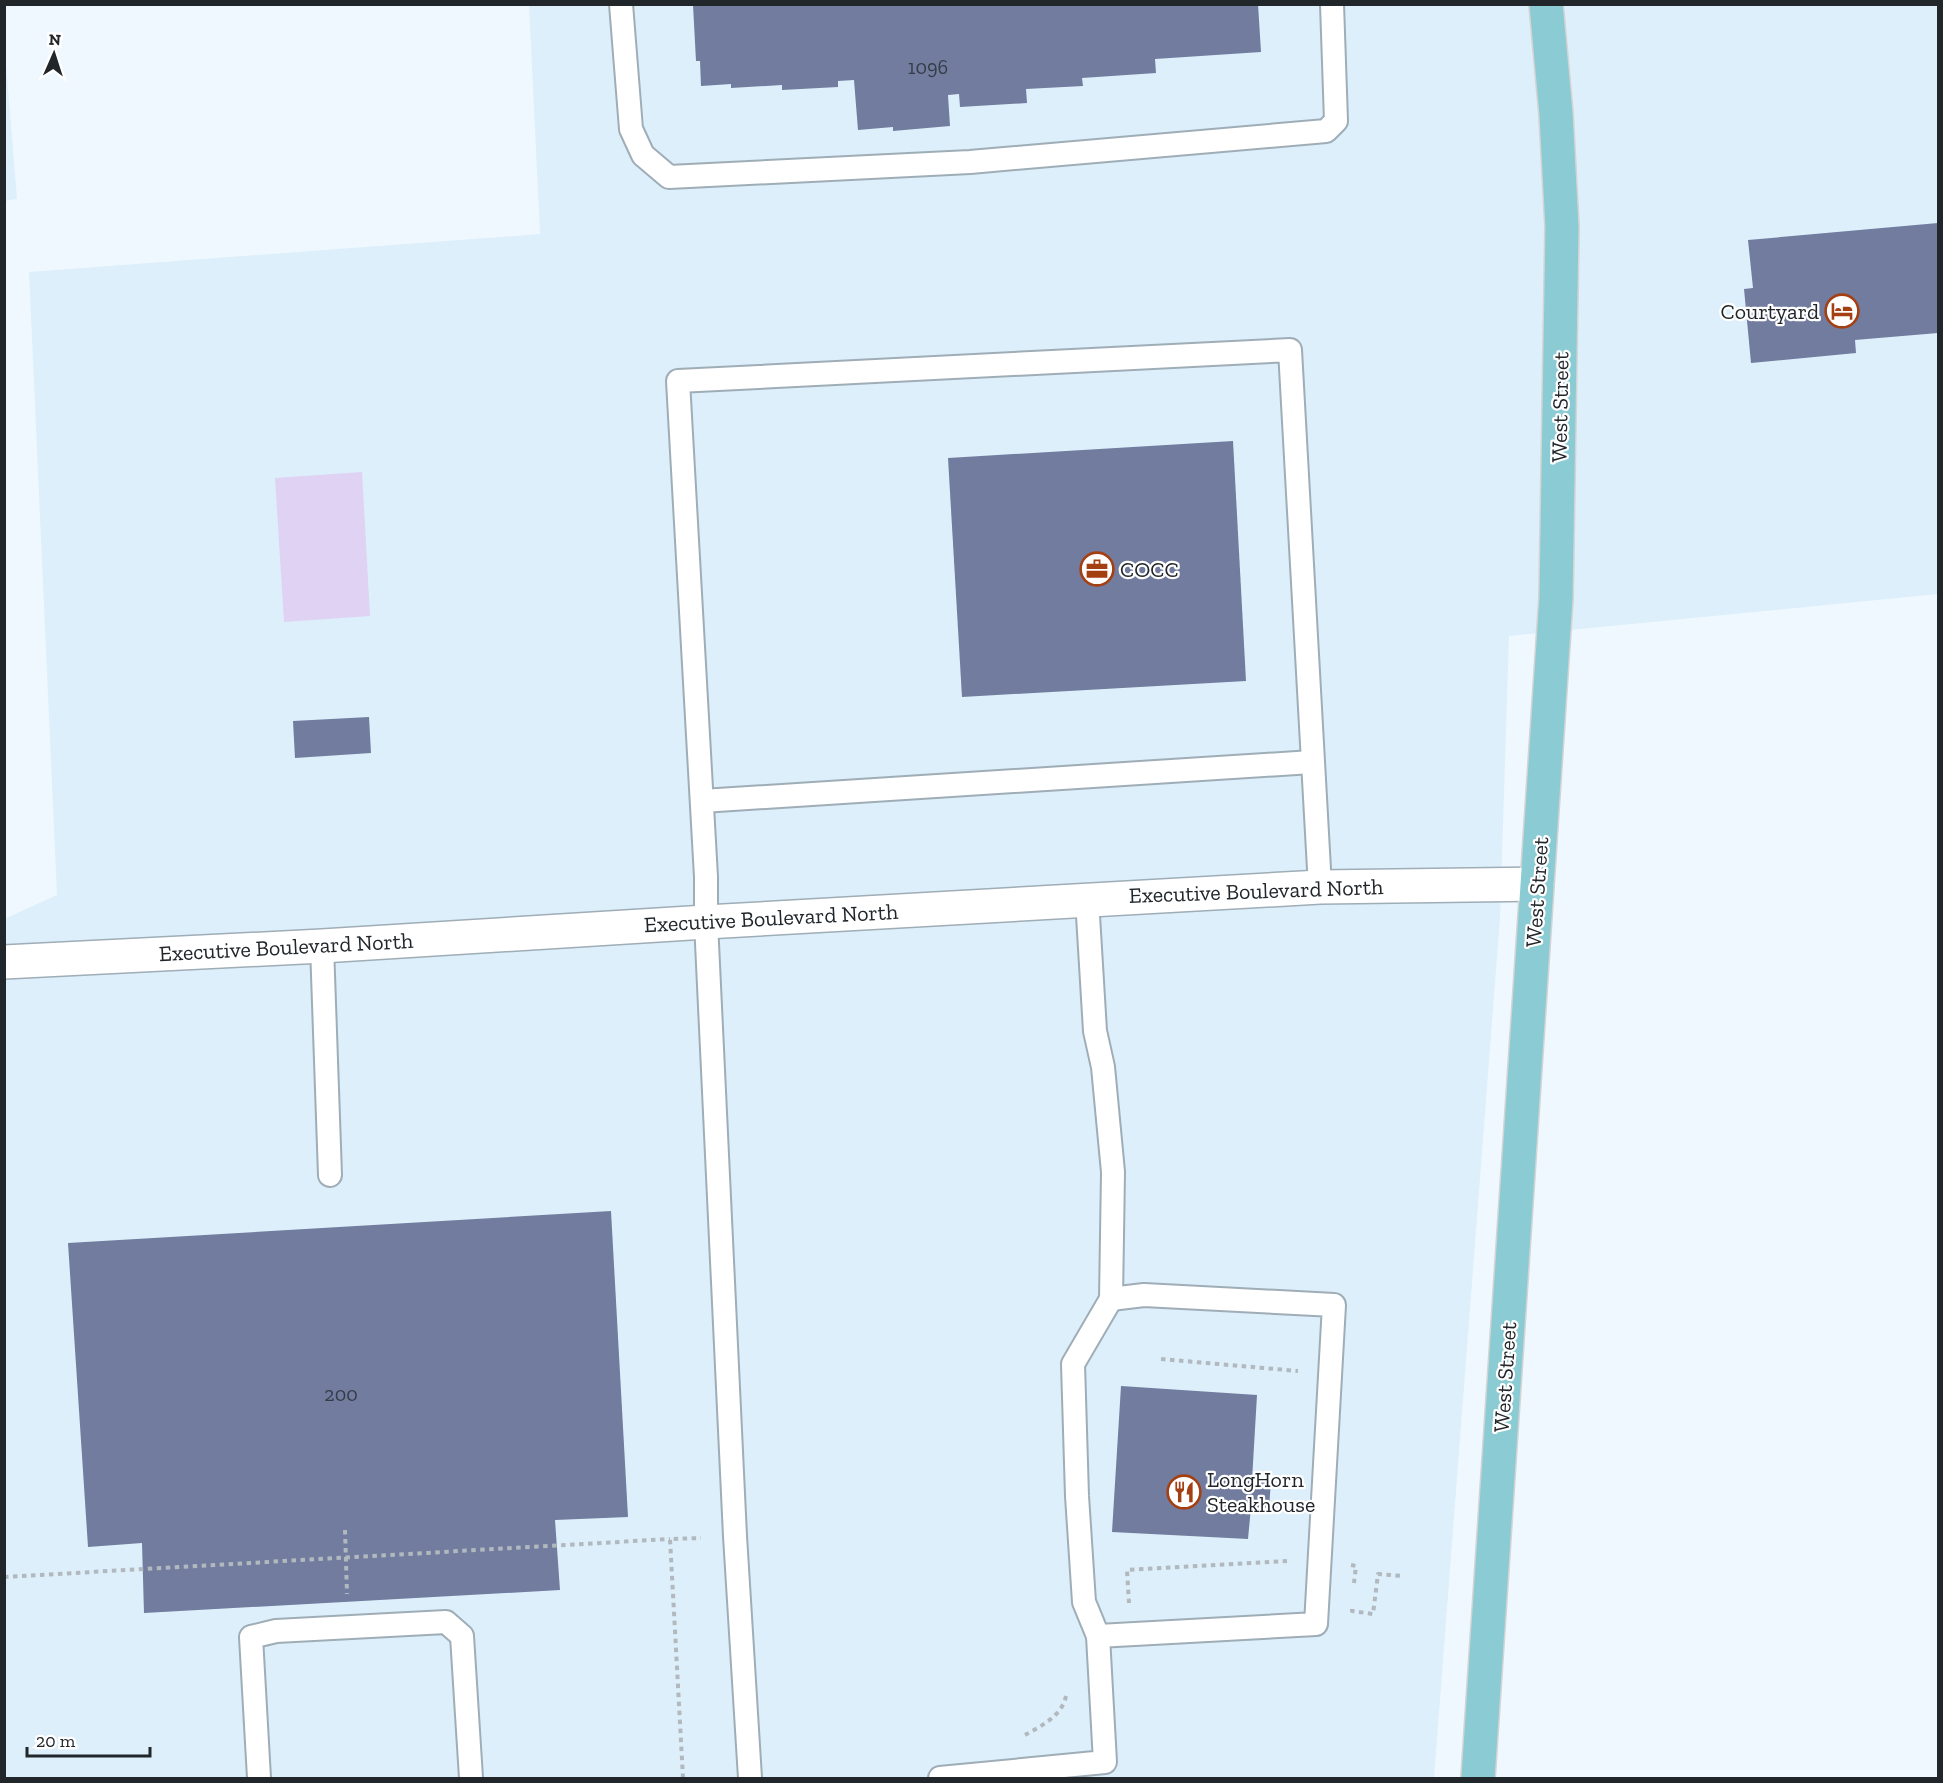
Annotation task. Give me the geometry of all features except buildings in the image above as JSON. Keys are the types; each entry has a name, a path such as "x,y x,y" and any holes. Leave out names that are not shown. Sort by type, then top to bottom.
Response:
{"main road":[{"name":"West Street","path":"1478,1779 1556,598 1562,227 1556,114 1546,4"}],"street":[{"name":"Executive Boulevard North","path":"4,962 322,946 1320,886 1537,884"}],"lane":[{"path":"621,4 631,129 643,155 669,177 970,162 1326,131 1336,121 1332,4"},
{"path":"750,1779 735,1536 702,801 678,381 1290,350 1320,886"},
{"path":"702,801 1312,762"},
{"path":"940,1779 1105,1762 1098,1636 1084,1602 1077,1496 1073,1364 1111,1299 1113,1172 1102,1067 1095,1031 1087,899"},
{"path":"322,946 330,1175"},
{"path":"1098,1636 1316,1624 1334,1305 1144,1295 1111,1299"},
{"path":"259,1779 251,1637 276,1631 446,1622 462,1636 471,1779"}],"path":[{"path":"1161,1359 1300,1371"},
{"path":"345,1530 348,1628"},
{"path":"4,1577 735,1536"},
{"path":"670,1539 683,1779"},
{"path":"1131,1634 1127,1570 1287,1561"},
{"path":"1024,1736 1045,1723 1065,1704 1068,1683 1101,1682"}],"shaded area":[{"path":"529,5 1938,5 1938,594 1509,636 1500,918 1434,1778 5,1778 4,919 57,895 29,272 540,234"},
{"path":"4,40 17,199 5,201 4,201"},
{"path":"362,472 370,616 284,622 275,478"}],"place":[{"name":"Courtyard","path":"1842,311"},
{"name":"COCC","path":"1097,569"},
{"name":"LongHorn Steakhouse","path":"1184,1492"}]}
